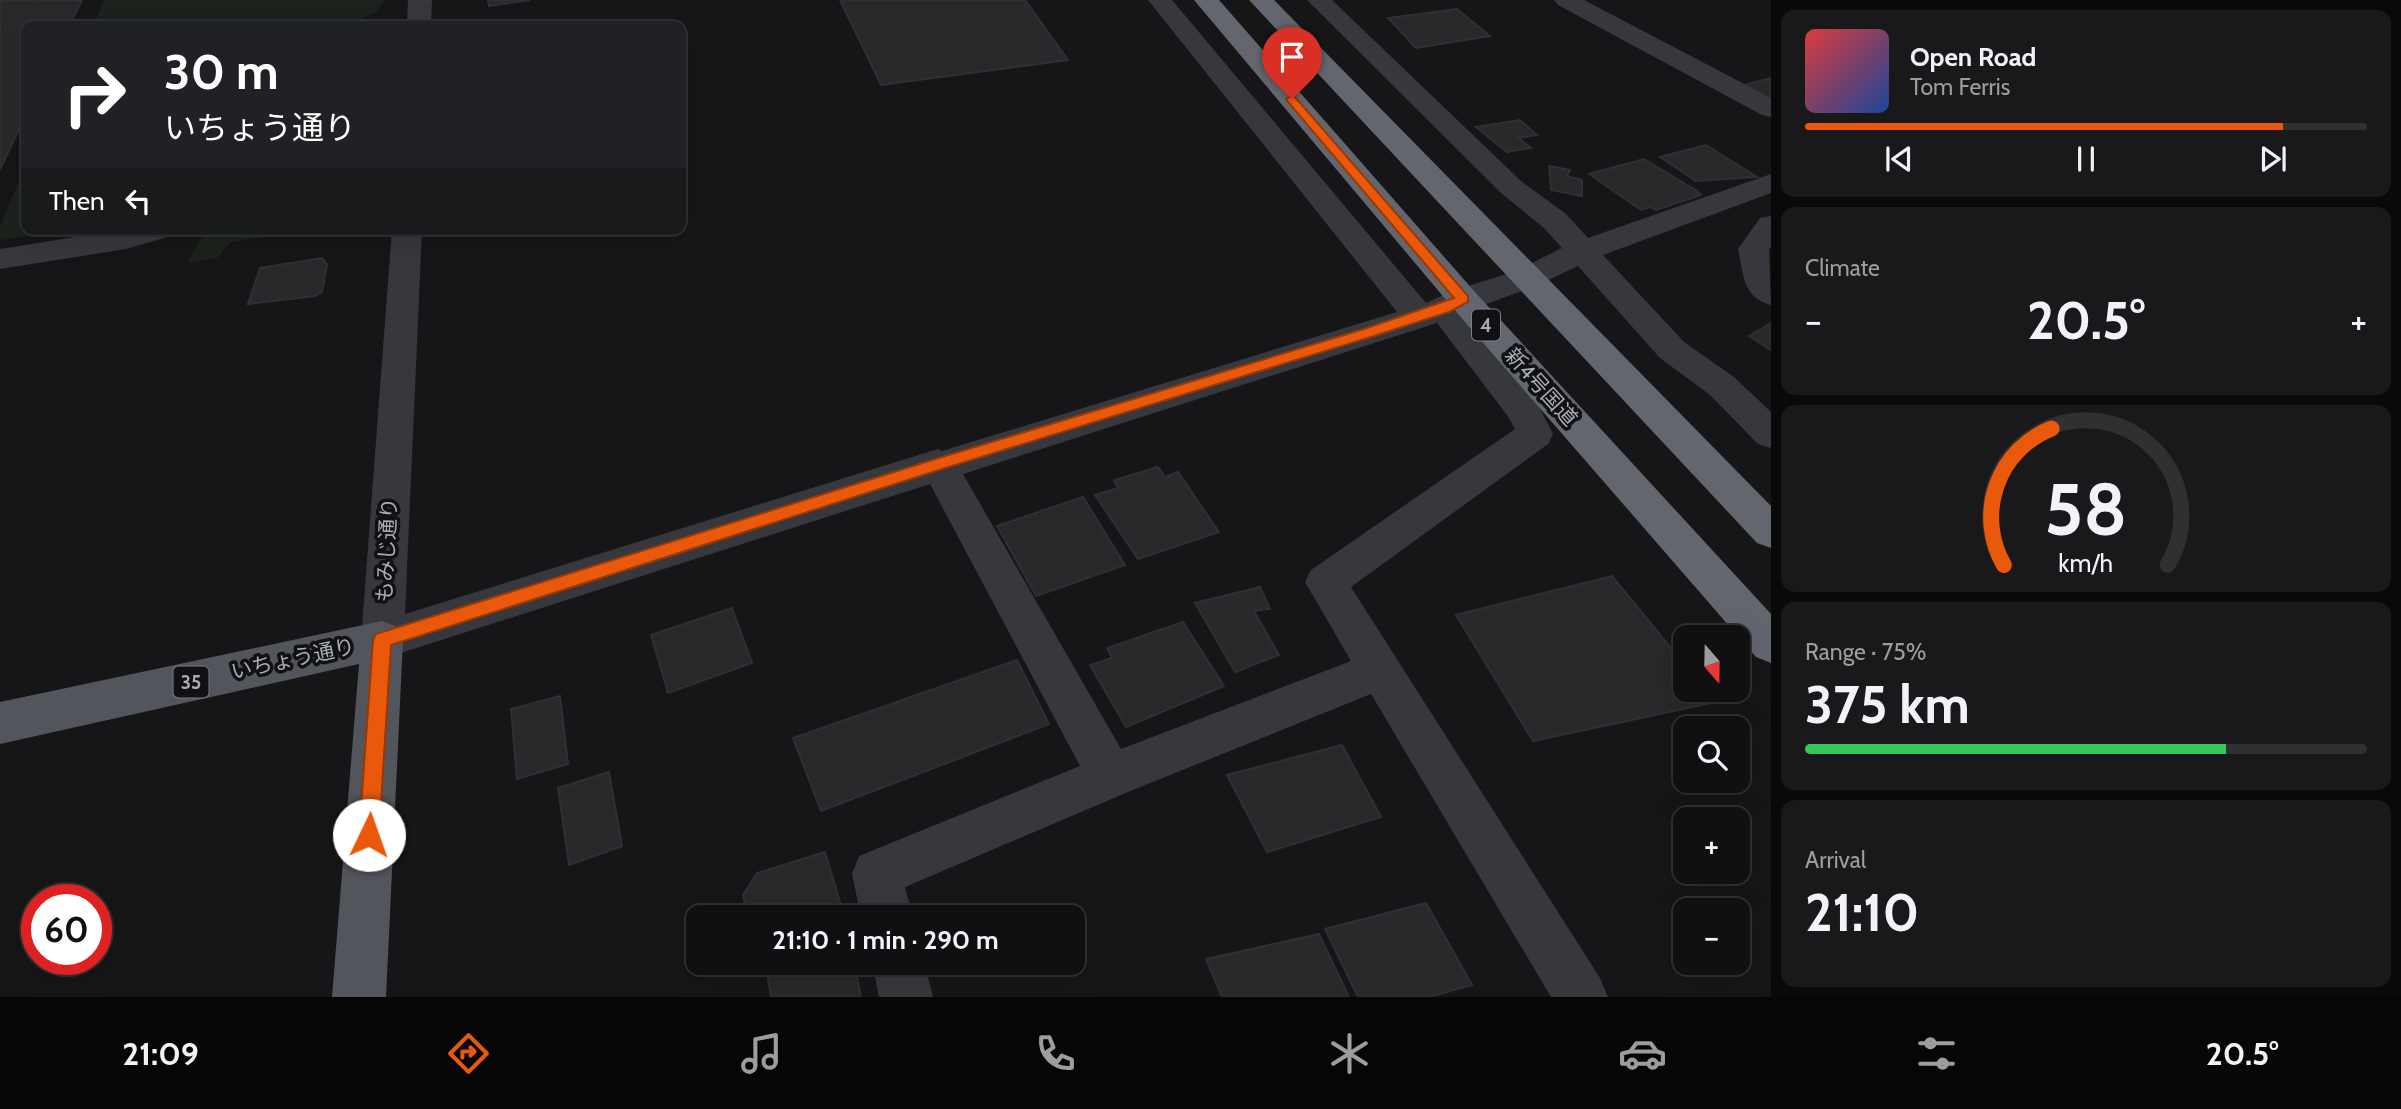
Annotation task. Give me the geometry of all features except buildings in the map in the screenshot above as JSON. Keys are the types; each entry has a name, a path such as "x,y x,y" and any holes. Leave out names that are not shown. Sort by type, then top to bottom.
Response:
{"highway":[{"name":"新4号国道","path":"1206,0 1442,308 1771,644"},
{"path":"1261,0 1771,532"}],"main road":[{"name":"いちょう通り","path":"0,723 382,640"},
{"name":"もみじ通り","path":"359,997 382,640"}],"street":[{"path":"419,21 420,0"},
{"path":"1160,0 1442,308 1522,408 1535,434 1326,582 1581,997"},
{"path":"1319,0 1511,187 1555,221 1580,252 1672,350 1722,386 1771,434"},
{"path":"1566,0 1771,110"},
{"name":"いちょう通り","path":"382,640 1442,308 1527,278 1580,252 1763,193"},
{"path":"1771,225 1753,249 1765,290 1771,294"},
{"path":"0,259 140,235"},
{"name":"もみじ通り","path":"382,640 407,235"},
{"path":"939,464 1111,776"},
{"path":"884,905 877,874 1111,776 1380,670"},
{"path":"901,975 906,997"}],"shaded area":[{"path":"104,0 385,0 377,11 358,21 95,21"},
{"path":"21,176 21,235 35,235 0,240 0,227"},
{"path":"206,235 282,235 231,242 217,258 188,263 198,242"}],"route":[{"path":"369,835 382,640 939,464 1369,333 1444,309 1463,299 1292,99"}]}
